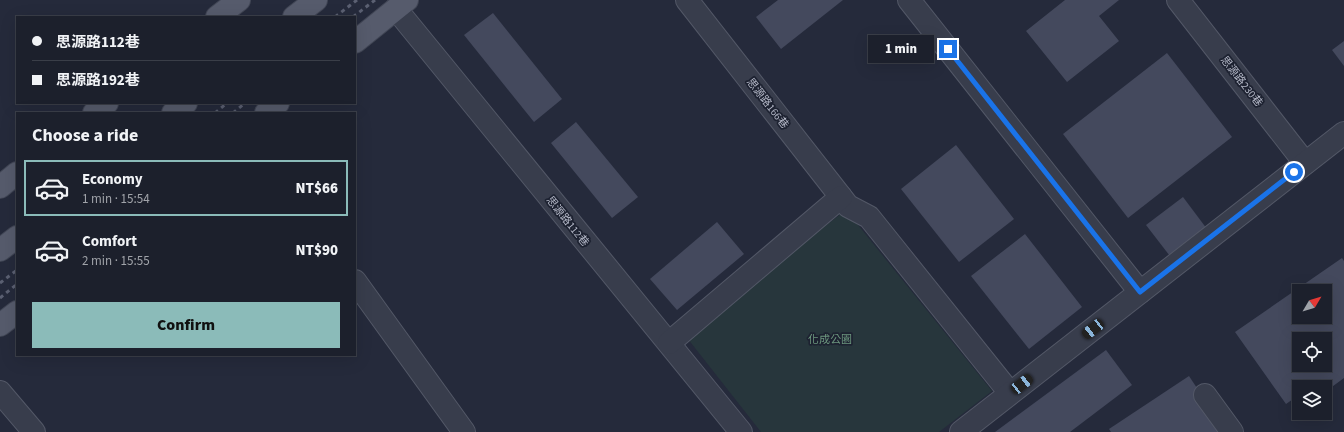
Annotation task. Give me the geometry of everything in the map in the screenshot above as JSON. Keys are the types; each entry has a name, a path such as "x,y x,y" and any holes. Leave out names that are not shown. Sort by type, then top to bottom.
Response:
{"main road":[{"path":"218,16 239,0"},
{"path":"295,16 316,0"},
{"path":"356,41 401,5"},
{"path":"95,112 106,104"},
{"path":"174,112 185,104"},
{"path":"267,112 277,104"},
{"path":"0,187 16,174"},
{"path":"0,250 16,238"},
{"path":"0,325 16,313"}],"street":[{"name":"思源路166巷","path":"687,0 845,201"},
{"path":"909,0 1140,292"},
{"name":"思源路230巷","path":"1178,0 1305,163"},
{"name":"思源路112巷","path":"401,5 668,343 741,432"},
{"path":"961,432 1344,133"},
{"path":"668,343 845,201 869,217 1010,393"},
{"path":"356,282 464,432"},
{"path":"0,392 34,432"},
{"path":"1205,395 1232,432"}],"green space":[{"name":"化成公園","path":"846,210 992,391 939,432 761,432 684,334"}],"building":[{"path":"778,0 843,0 781,49 756,17"},
{"path":"1065,0 1119,0 1099,16 1119,41 1067,82 1026,31"},
{"path":"493,13 562,99 534,122 464,35"},
{"path":"1344,41 1344,66 1332,50"},
{"path":"1167,53 1232,137 1128,218 1063,134"},
{"path":"576,122 638,197 612,218 551,143"},
{"path":"956,145 1014,219 959,262 901,189"},
{"path":"1183,197 1210,233 1173,260 1146,225"},
{"path":"717,222 744,254 677,310 650,279"},
{"path":"1025,234 1082,307 1029,349 971,276"},
{"path":"1342,258 1344,261 1344,378 1332,387 1332,380 1292,380 1292,400 1286,404 1235,332 1292,293 1292,324 1332,324 1332,284 1304,284"},
{"path":"1106,350 1132,385 1070,432 995,432"},
{"path":"1189,376 1226,432 1111,432 1109,429"}],"railway":[{"path":"336,16 357,0"},
{"path":"354,16 375,0"},
{"path":"216,112 226,104"},
{"path":"234,112 244,104"},
{"path":"0,283 16,271"},
{"path":"0,298 16,285"}],"route":[{"path":"948,49 1140,292 1294,172"}]}
